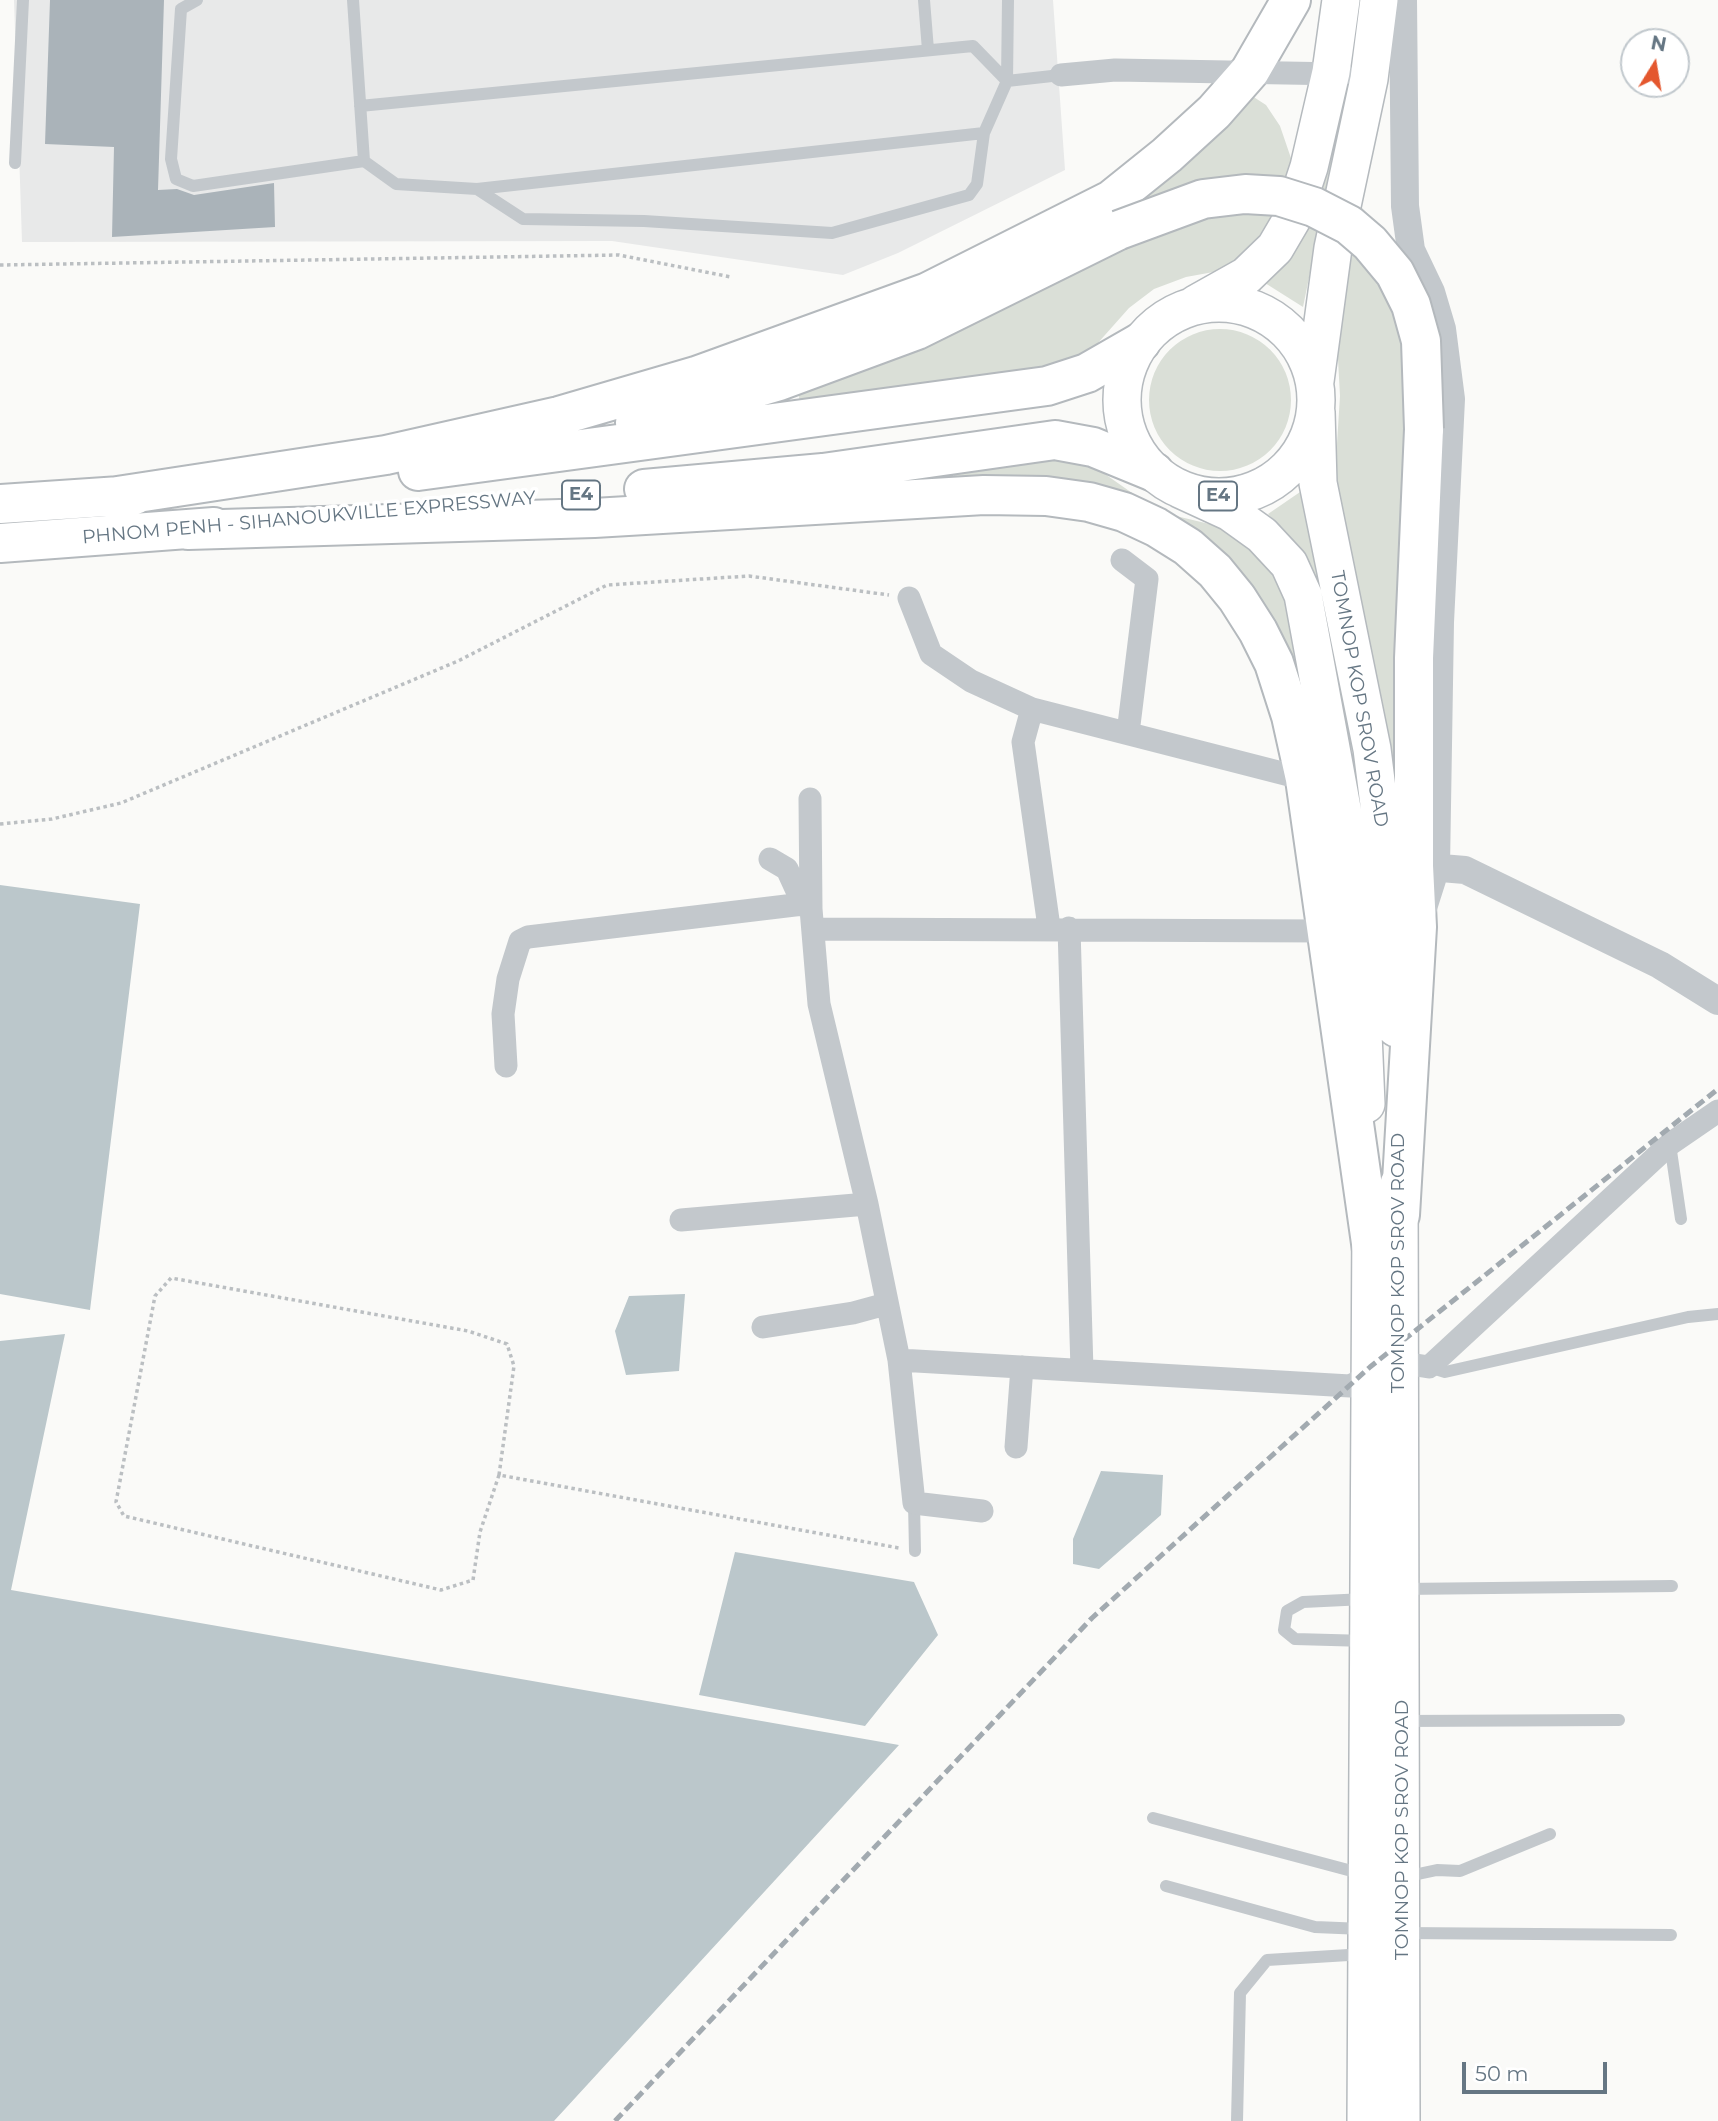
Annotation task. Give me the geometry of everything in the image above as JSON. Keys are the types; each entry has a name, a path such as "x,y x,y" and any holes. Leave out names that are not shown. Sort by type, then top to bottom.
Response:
{"highway":[{"path":"111,497 386,455 559,416 696,376 928,292 1111,200 1214,112 1250,71 1291,0"},
{"path":"390,475 620,427 779,381 917,330 1119,230 1203,199 1245,194 1279,196 1314,207 1349,225 1370,243 1395,273 1411,305 1421,341 1424,429 1414,658 1425,866 1418,927 1400,1215"},
{"name":"PHNOM PENH - SIHANOUKVILLE EXPRESSWAY","path":"0,504 390,475 1047,386 1087,373 1141,342"},
{"name":"PHNOM PENH - SIHANOUKVILLE EXPRESSWAY","path":"0,543 188,530 823,473 1055,440 1093,447 1167,481"},
{"path":"188,530 594,518 984,495 1046,496 1088,502 1124,513 1188,547 1215,571 1237,598 1258,631 1273,663 1291,716 1305,779 1372,1250"}],"main road":[{"path":"1187,309 1246,276 1280,238 1292,219 1309,167 1331,72 1341,0"},
{"name":"TOMNOP KOP SROV ROAD","path":"1379,0 1369,79 1333,248 1315,397 1318,483 1372,749 1394,933 1400,1215 1399,1369 1385,1594 1403,1721 1401,2121"},
{"name":"E4","path":"1220,303 1252,309 1281,326 1303,351 1315,397 1308,441 1297,457 1268,485 1239,495 1209,497 1167,481 1136,450 1124,424 1122,395 1127,367 1141,342 1161,322 1187,309 1220,303"},
{"name":"TOMNOP KOP SROV ROAD","path":"1167,481 1230,512 1262,535 1289,564 1303,595 1346,830 1360,963 1372,1250 1399,1369"},
{"name":"TOMNOP KOP SROV ROAD","path":"1366,2121 1368,1642 1385,1594"}],"street":[{"path":"1403,0 1405,206 1411,250 1431,292 1442,329 1451,399 1425,866 1465,870 1503,887 1660,965 1718,1001"},
{"path":"1061,75 1115,69 1331,72 1369,79"},
{"path":"1122,560 1147,579 1128,733"},
{"path":"909,598 931,654 971,681 1031,709 1305,779"},
{"path":"1031,709 1023,742 1059,928 1082,1370"},
{"path":"810,799 809,914 819,1004 867,1204 886,1304 900,1360 914,1503 982,1511"},
{"path":"770,859 787,869 809,914"},
{"path":"506,1066 503,1014 508,979 520,941 528,937 809,914 1059,928 1326,931"},
{"path":"900,1360 1350,1386 1399,1369 1670,1144 1718,1111"},
{"path":"681,1220 867,1204"},
{"path":"762,1327 853,1313 886,1304"},
{"path":"1016,1447 1022,1367"}],"lane":[{"path":"15,163 23,0"},
{"path":"197,0 181,9 171,159 176,179 193,186 364,161 396,184 477,190 984,133"},
{"path":"353,0 364,161"},
{"path":"924,0 928,50"},
{"path":"477,190 523,219 644,220 832,233 969,195 977,184 984,133 1007,81 1008,0"},
{"path":"360,106 973,46 1007,81"},
{"path":"1007,81 1061,75"},
{"path":"1670,1144 1681,1219"},
{"path":"1399,1369 1445,1372 1689,1317 1718,1314"},
{"path":"914,1503 915,1551"},
{"path":"1368,1642 1295,1639 1284,1630 1287,1611 1303,1602 1385,1594 1672,1586"},
{"path":"1403,1721 1619,1720"},
{"path":"1153,1818 1367,1875"},
{"path":"1403,1877 1437,1870 1460,1871 1550,1833"},
{"path":"1166,1886 1366,1941"},
{"path":"1403,1933 1671,1935"},
{"path":"1237,2121 1240,1993 1267,1960 1366,1941"}],"path":[{"path":"0,265 619,256 731,277"},
{"path":"0,824 52,819 121,803 458,661 607,585 749,576 909,598"},
{"path":"171,1278 468,1331 508,1344 513,1366 499,1475 480,1532 473,1580 441,1590 124,1516 116,1502 155,1296 171,1278"},
{"path":"499,1475 915,1551"}],"shaded area":[{"path":"14,0 1053,0 1065,170 898,253 843,275 612,241 22,242"},
{"path":"1249,94 1266,105 1280,126 1293,164 1278,212 1256,245 1219,271 1186,277 1154,289 1129,308 1089,353 1059,368 800,404 798,390 920,341 1143,200 1190,158"},
{"path":"1334,126 1340,126 1303,307 1265,283"},
{"path":"1362,208 1398,249 1408,401 1396,777 1385,778 1338,495 1336,459 1340,396 1336,323"},
{"path":"1220,329 1247,334 1270,350 1286,373 1291,400 1286,427 1270,450 1247,466 1220,471 1193,466 1170,450 1154,427 1149,400 1154,373 1170,350 1193,334"},
{"path":"1058,458 1092,465 1145,502 1176,516 1222,527 1236,535 1265,562 1278,580 1286,600 1303,671 1294,673 1204,539 954,481 954,469"},
{"path":"1303,490 1338,662 1333,663 1311,572 1301,550 1268,514"},
{"path":"0,885 140,904 90,1310 0,1294"},
{"path":"685,1294 679,1371 626,1375 615,1331 629,1296"},
{"path":"65,1334 11,1590 899,1745 554,2121 0,2121 0,1341"},
{"path":"1101,1471 1163,1475 1161,1515 1099,1569 1073,1564 1073,1539"},
{"path":"735,1552 914,1582 938,1635 865,1726 699,1695"}],"building":[{"path":"50,0 164,0 158,190 177,189 194,195 274,183 275,227 112,237 114,147 45,144"}],"railway":[{"path":"615,2121 1092,1618 1370,1367 1718,1089"}]}
